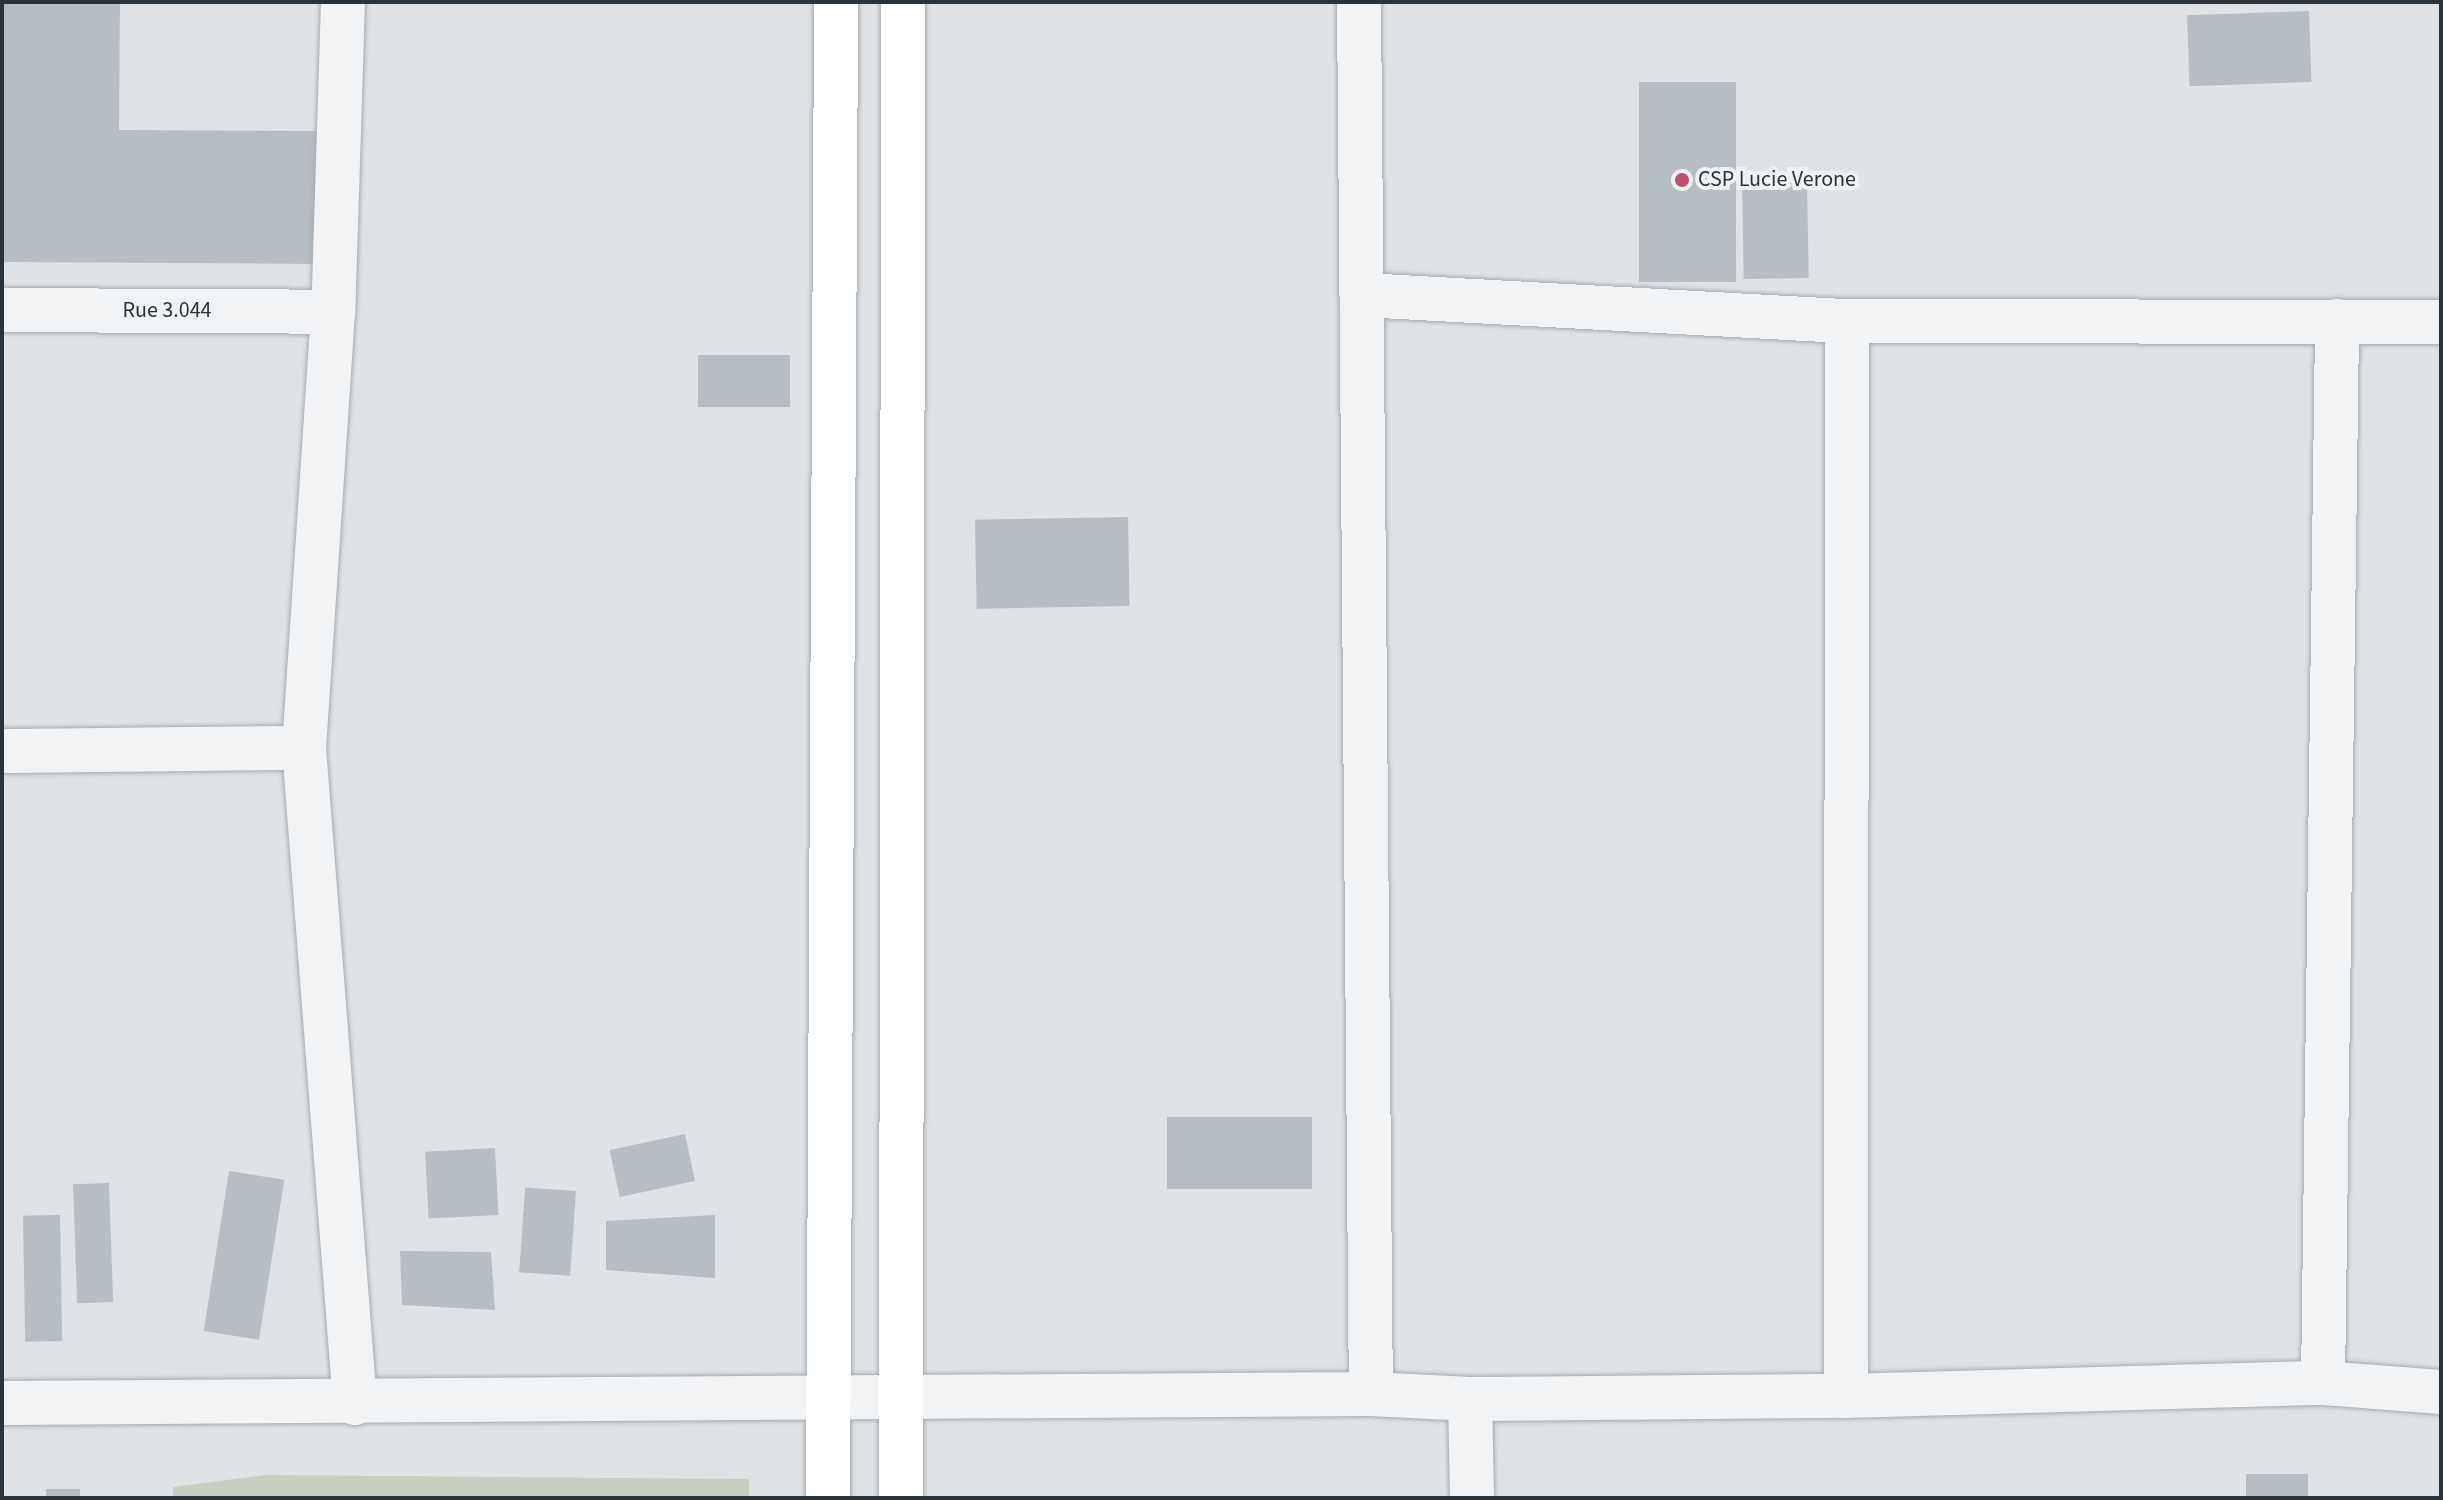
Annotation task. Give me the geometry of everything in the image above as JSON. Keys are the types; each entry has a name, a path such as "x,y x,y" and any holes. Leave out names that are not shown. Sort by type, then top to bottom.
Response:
{"main road":[{"path":"828,1498 836,2"},
{"path":"901,1498 903,2"}],"street":[{"path":"343,2 333,312 304,748 355,1403"},
{"path":"1359,2 1371,1394"},
{"path":"1363,295 1847,321 2441,322"},
{"name":"Rue 3.044","path":"2,310 333,312"},
{"path":"1846,1396 1847,321"},
{"path":"2323,1383 2337,321"},
{"path":"2,751 304,748"},
{"path":"2,1403 829,1402 902,1397 1371,1394 1470,1399 1846,1396 2323,1383 2441,1392"},
{"path":"1470,1399 1472,1498"}],"shaded area":[{"path":"266,1475 749,1479 749,1498 173,1498 173,1487"}],"building":[{"path":"2,2 120,2 119,130 318,131 318,264 2,262"},
{"path":"2309,11 2311,82 2190,86 2187,15"},
{"path":"1639,82 1736,82 1736,282 1639,282"},
{"path":"1807,181 1809,278 1744,279 1742,182"},
{"path":"698,355 790,355 790,407 698,407"},
{"path":"1128,517 1130,606 977,609 975,520"},
{"path":"1167,1117 1312,1117 1312,1189 1167,1189"},
{"path":"685,1134 695,1181 620,1197 610,1150"},
{"path":"495,1148 499,1215 429,1219 425,1152"},
{"path":"229,1171 284,1180 259,1340 204,1331"},
{"path":"109,1183 113,1302 77,1303 73,1184"},
{"path":"525,1187 576,1191 570,1276 519,1272"},
{"path":"60,1215 62,1341 25,1342 23,1216"},
{"path":"715,1215 715,1278 606,1270 606,1221"},
{"path":"400,1251 491,1252 495,1310 402,1305"},
{"path":"2246,1474 2308,1474 2308,1498 2246,1498"},
{"path":"46,1489 80,1489 80,1498 46,1498"}],"place":[{"name":"CSP Lucie Verone","path":"1682,180"}]}
